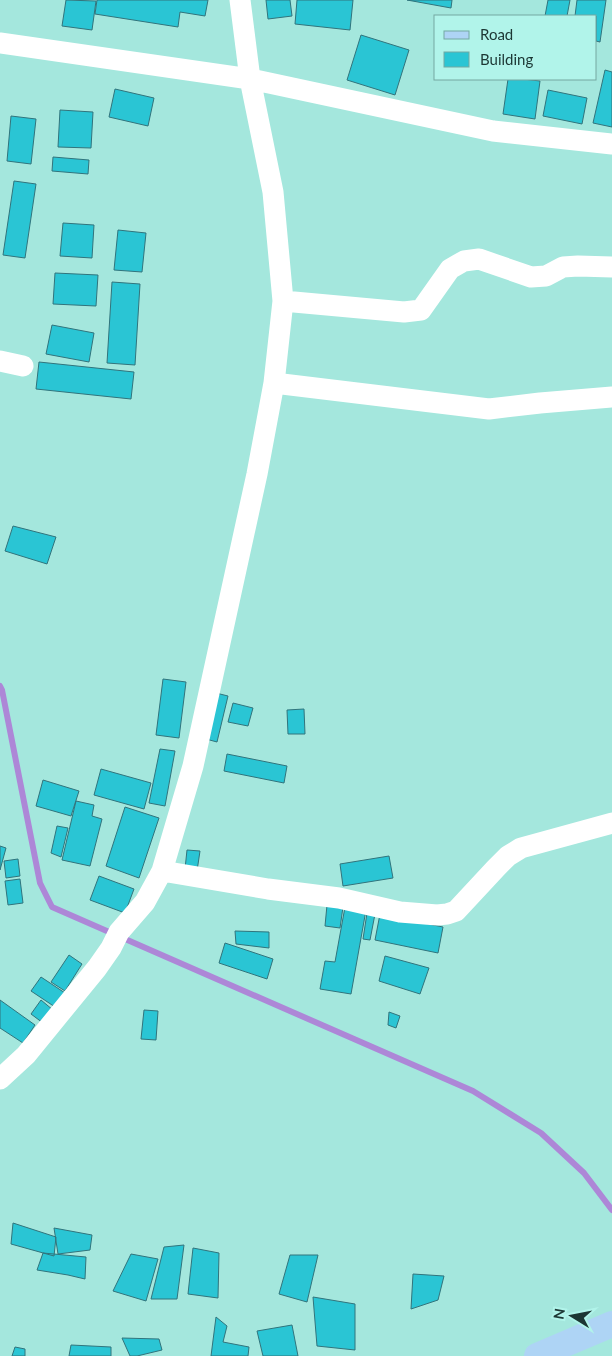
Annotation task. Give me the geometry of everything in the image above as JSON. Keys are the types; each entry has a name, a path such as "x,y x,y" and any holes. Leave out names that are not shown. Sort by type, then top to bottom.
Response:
{"main road":[{"path":"537,1356 612,1324"}],"street":[{"path":"0,1079 26,1055 97,968 115,940 145,902 162,871 193,766 257,474 274,383 283,301 273,192 250,79 240,0"},
{"path":"1,48 250,79 493,131 612,144"},
{"path":"283,301 404,312 421,310 450,269 464,261 479,259 531,277 546,276 563,267 612,267"},
{"path":"0,361 23,366"},
{"path":"274,383 489,409 612,397"},
{"path":"162,871 268,889 339,898 400,912 447,914 456,911 508,856 521,848 612,823"}],"building":[{"path":"66,0 96,1 92,30 62,26"},
{"path":"97,0 208,0 205,16 180,12 178,27 95,14"},
{"path":"266,0 290,0 292,16 268,19"},
{"path":"297,0 353,0 350,30 295,24"},
{"path":"407,0 452,0 451,8"},
{"path":"548,0 570,0 567,15 545,15"},
{"path":"577,0 606,0 600,42 597,41 597,15 575,15"},
{"path":"361,35 409,50 395,95 347,80"},
{"path":"605,70 612,72 612,127 593,123"},
{"path":"508,80 540,81 535,119 503,114"},
{"path":"115,89 154,98 148,126 109,117"},
{"path":"548,90 587,98 582,124 543,116"},
{"path":"60,110 93,112 91,148 58,147"},
{"path":"11,116 36,119 31,164 7,161"},
{"path":"53,157 89,160 88,174 52,171"},
{"path":"14,181 36,184 25,258 3,255"},
{"path":"63,223 94,225 92,258 60,256"},
{"path":"118,230 146,233 142,272 114,270"},
{"path":"55,273 98,275 96,306 53,304"},
{"path":"112,282 140,284 135,365 107,363"},
{"path":"52,325 94,333 89,362 46,354"},
{"path":"39,362 134,372 131,399 36,389"},
{"path":"13,526 56,537 47,564 5,551"},
{"path":"163,679 186,682 179,738 156,735"},
{"path":"216,693 228,696 217,742 206,739"},
{"path":"233,703 253,708 248,726 228,722"},
{"path":"304,709 305,734 288,734 287,710"},
{"path":"160,749 175,751 165,806 149,803"},
{"path":"227,754 287,766 284,783 224,771"},
{"path":"101,769 151,783 144,809 94,795"},
{"path":"43,780 79,791 71,816 36,806"},
{"path":"76,801 94,805 92,816 102,819 90,866 62,860"},
{"path":"125,807 159,818 139,878 106,866"},
{"path":"57,826 68,828 61,857 51,853"},
{"path":"0,846 6,848 0,870"},
{"path":"187,850 200,851 197,871 185,869"},
{"path":"389,856 393,878 343,886 340,864"},
{"path":"18,859 20,876 6,878 4,861"},
{"path":"99,876 134,889 125,913 90,900"},
{"path":"20,879 23,903 8,905 5,881"},
{"path":"327,905 343,907 340,928 325,926"},
{"path":"345,907 366,910 351,994 320,989 325,961 335,962"},
{"path":"367,913 375,914 370,940 363,939"},
{"path":"380,914 443,927 438,953 375,940"},
{"path":"235,931 269,932 269,948 236,944"},
{"path":"225,943 273,959 267,979 219,963"},
{"path":"69,955 82,964 65,991 51,982"},
{"path":"385,956 429,968 420,994 379,981"},
{"path":"41,977 65,993 55,1007 31,991"},
{"path":"0,1000 35,1025 23,1043 0,1028"},
{"path":"41,1000 53,1010 43,1023 31,1014"},
{"path":"144,1010 158,1011 156,1040 141,1039"},
{"path":"389,1012 400,1016 396,1028 388,1025"},
{"path":"13,1223 56,1237 54,1256 11,1244"},
{"path":"54,1228 92,1235 90,1250 58,1254"},
{"path":"184,1245 177,1299 151,1299 164,1247"},
{"path":"193,1248 219,1253 218,1298 188,1294"},
{"path":"43,1253 86,1257 85,1279 37,1270"},
{"path":"131,1254 158,1259 146,1301 113,1291"},
{"path":"290,1255 318,1255 307,1302 279,1294"},
{"path":"413,1274 444,1276 438,1300 411,1309"},
{"path":"313,1297 355,1304 355,1350 317,1346"},
{"path":"216,1317 227,1326 223,1342 249,1347 248,1356 211,1356"},
{"path":"292,1325 298,1356 263,1356 257,1331"},
{"path":"122,1338 159,1339 162,1350 130,1356"},
{"path":"71,1345 111,1347 111,1356 69,1356"},
{"path":"15,1347 25,1349 25,1356 12,1356"}],"waterway":[{"path":"0,686 40,883 52,907 473,1091 541,1133 584,1173 612,1210"}]}
